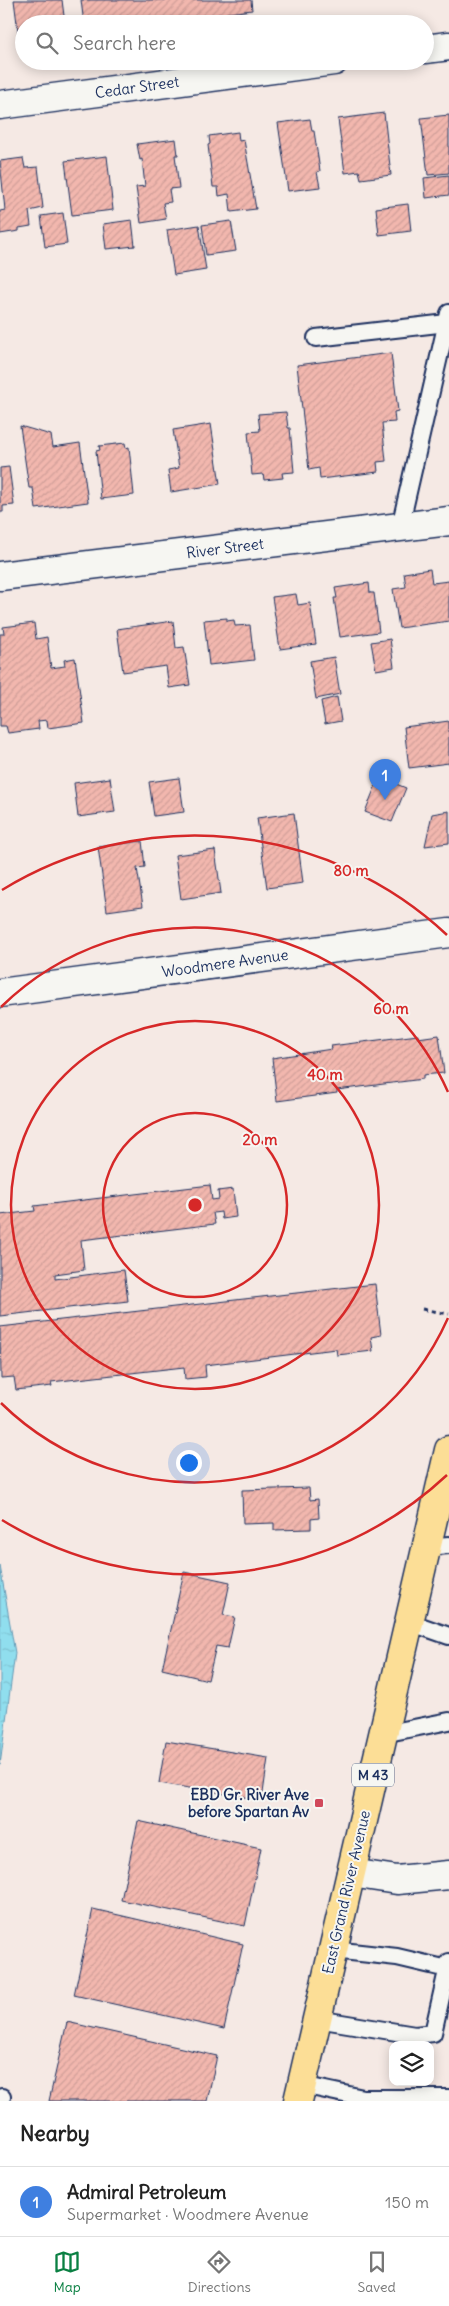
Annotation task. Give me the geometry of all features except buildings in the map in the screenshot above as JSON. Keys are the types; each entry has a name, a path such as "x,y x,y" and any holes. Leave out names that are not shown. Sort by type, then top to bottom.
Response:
{"main road":[{"name":"East Grand River Avenue","path":"300,2093 409,1622 438,1546 449,1450"}],"street":[{"path":"434,48 449,46"},
{"name":"Cedar Street","path":"0,105 266,70"},
{"name":"River Street","path":"0,576 449,521"},
{"name":"Woodmere Avenue","path":"0,993 449,933"},
{"path":"351,1873 397,1880 449,1875"}],"lane":[{"path":"316,338 448,318 400,527"},
{"path":"409,1622 449,1636"},
{"path":"383,1734 449,1721"},
{"path":"317,2019 415,2035 433,2033 448,1966 333,1950"},
{"path":"300,2093 363,2098 449,2098"}],"path":[{"path":"422,1308 449,1314"}],"water":[{"path":"0,1566 15,1653 0,1765"}],"place":[{"name":"Admiral Petroleum","path":"385,800"},
{"name":"EBD Gr. River Ave before Spartan Av","path":"319,1803"}]}
